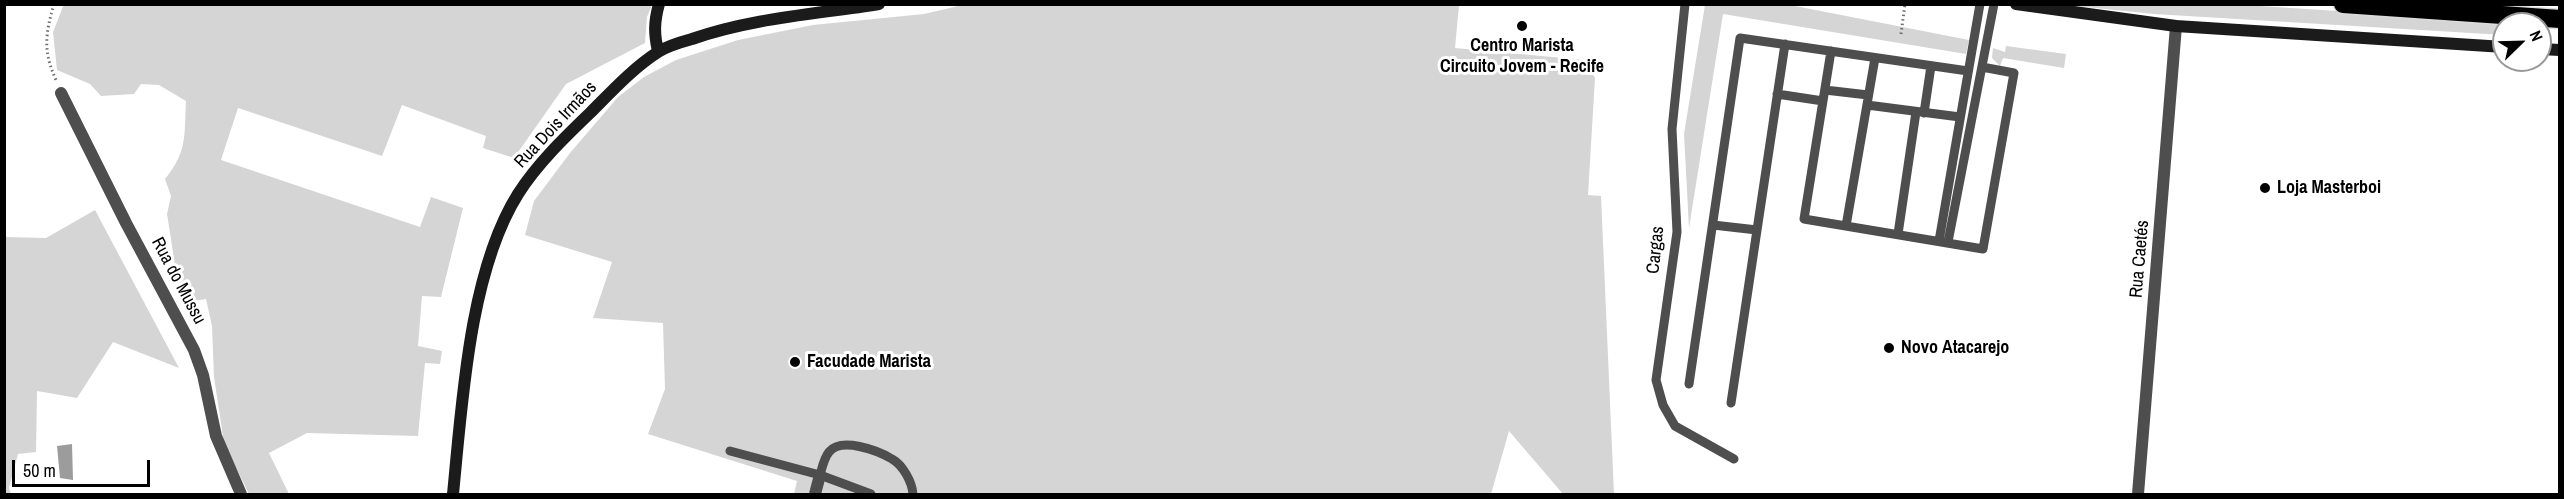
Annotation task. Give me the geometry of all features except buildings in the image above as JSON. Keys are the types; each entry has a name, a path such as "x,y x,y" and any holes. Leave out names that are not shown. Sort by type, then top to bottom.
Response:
{"highway":[{"path":"2343,4 2559,19"}],"main road":[{"path":"658,51 654,35 659,4"},
{"name":"Rua Dois Irmãos","path":"453,495 467,361 485,274 500,229 518,194 560,142 617,86 658,51 706,34 745,24 879,4"},
{"path":"2016,4 2175,26 2492,46"}],"street":[{"name":"Rua Caetés","path":"2138,495 2160,246 2175,26"},
{"name":"Rua do Mussu","path":"61,93 126,223 194,350 203,375 216,436 241,495"},
{"path":"815,495 820,475"}],"lane":[{"name":"Cargas","path":"1685,4 1672,129 1677,232 1656,380 1663,405 1675,426 1734,459"},
{"path":"1943,242 1960,117 1980,4"},
{"path":"1943,242 1994,4"},
{"path":"1689,384 1740,38 1968,71"},
{"path":"1731,403 1785,44"},
{"path":"1831,51 1804,219 1983,249 2014,73 1982,67"},
{"path":"1846,226 1875,57"},
{"path":"1898,234 1920,112 1931,66"},
{"path":"1825,90 1920,112 1960,117"},
{"path":"1777,94 1823,101"},
{"path":"1713,225 1757,230"},
{"path":"820,475 828,453 837,446 857,446 893,459 905,472 913,488 913,495"},
{"path":"730,451 820,475 872,495"}],"path":[{"path":"54,4 46,31 47,59 61,93"},
{"path":"1901,34 1905,4"}],"shaded area":[{"path":"64,4 652,5 647,17 645,43 566,84 514,158 483,148 486,136 402,105 382,156 238,108 221,160 420,227 431,197 463,208 441,297 422,296 418,346 442,351 440,364 425,363 418,436 307,433 269,453 289,494 249,494 224,443 214,377 212,326 206,299 181,303 167,214 171,196 165,179 178,160 181,151 185,133 186,101 159,85 141,84 134,94 101,96 90,84 57,70 53,32"},
{"path":"967,4 1459,5 1455,48 1585,60 1595,78 1588,195 1601,196 1614,494 1563,494 1509,431 1491,494 794,494 797,481 648,434 665,389 663,323 593,318 612,262 525,235 534,201 570,153 618,97 644,77 676,60 738,40 813,25 924,14"},
{"path":"1705,5 1790,5 1969,40 1966,54 1723,14 1689,228 1684,134"},
{"path":"2066,5 2245,5 2492,21 2492,34 2154,14"},
{"path":"2006,46 2066,54 2064,68 2003,58 2000,66 1992,58 1993,48 2005,52"},
{"path":"95,210 179,368 113,342 77,398 37,391 36,452 18,454 9,488 11,494 5,494 5,237 46,238"},
{"path":"72,444 73,480 60,478 57,446"}],"place":[{"name":"Centro Marista Circuito Jovem - Recife","path":"1522,26"},
{"name":"Loja Masterboi","path":"2265,188"},
{"name":"Novo Atacarejo","path":"1889,348"},
{"name":"Facudade Marista","path":"795,362"}]}
